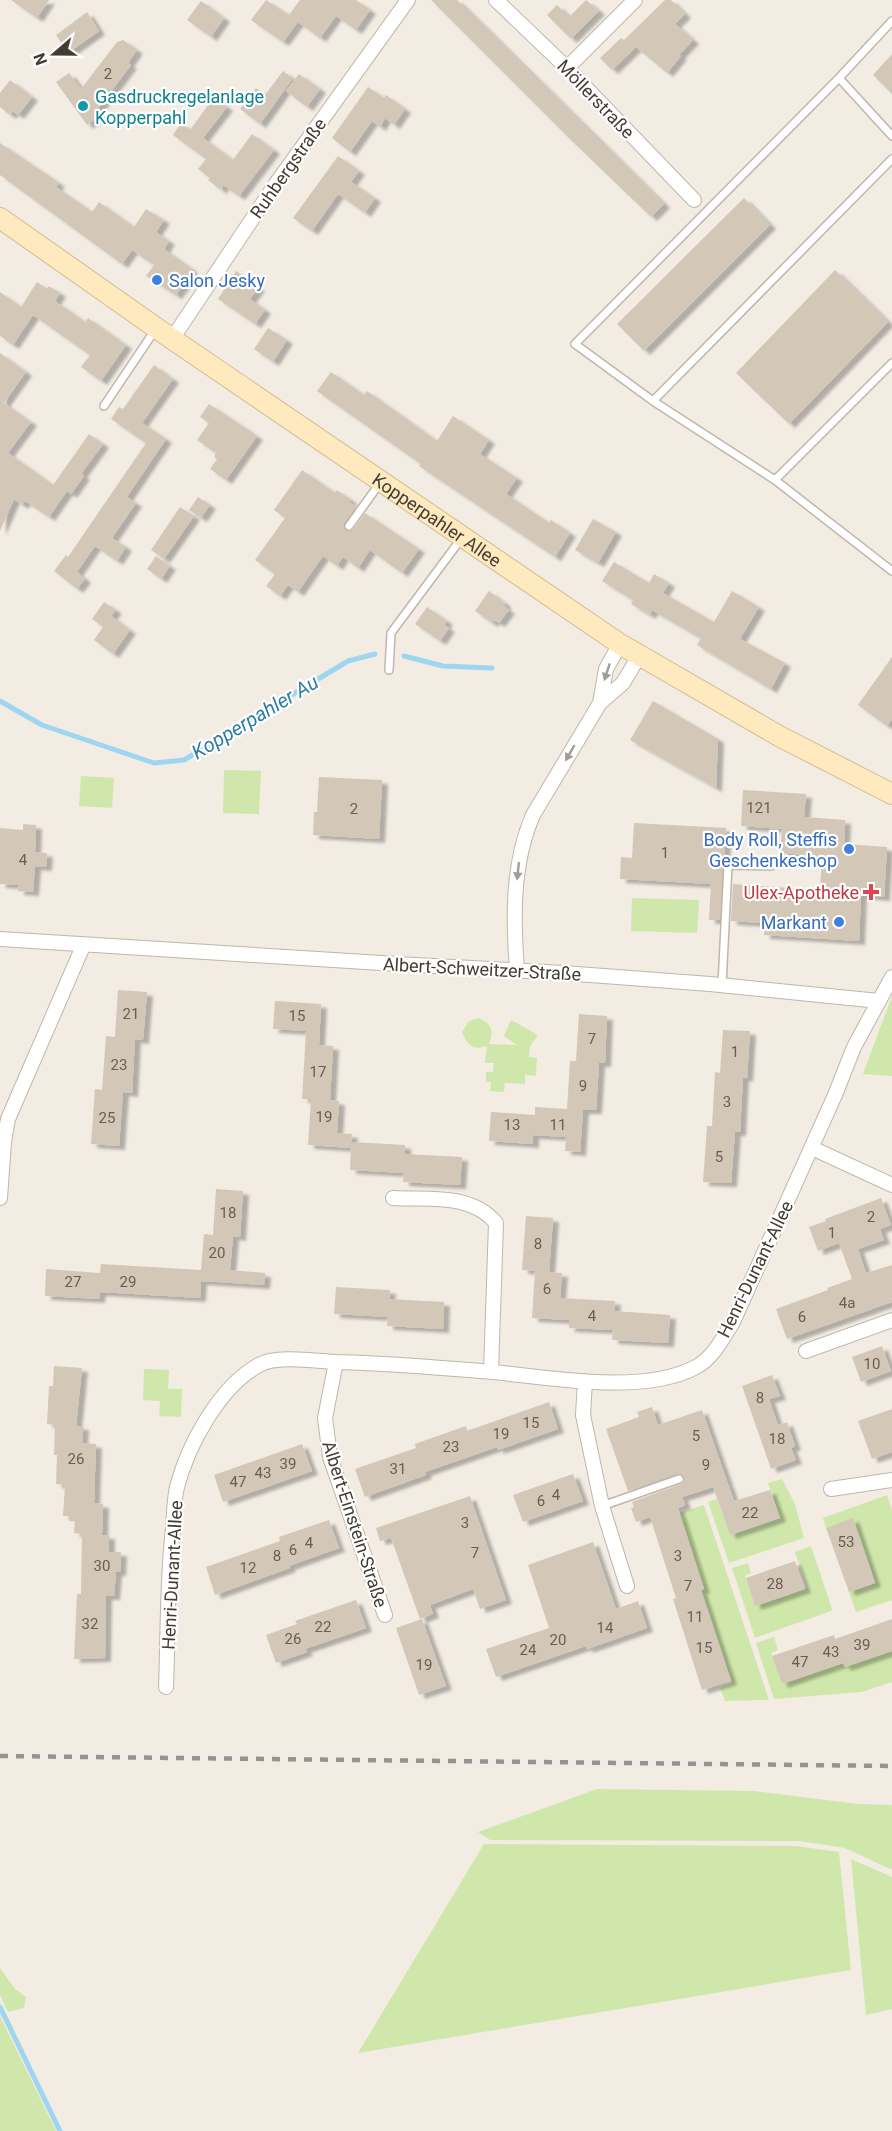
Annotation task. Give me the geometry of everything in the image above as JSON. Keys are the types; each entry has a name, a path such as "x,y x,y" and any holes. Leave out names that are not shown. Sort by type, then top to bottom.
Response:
{"street":[{"name":"Ruhbergstraße","path":"164,334 408,0"},
{"name":"Möllerstraße","path":"496,0 567,68 694,200"},
{"path":"567,68 635,0"},
{"name":"Kopperpahler Allee","path":"0,218 164,334 620,644 779,736 892,794"},
{"path":"600,703 606,669 620,644"},
{"path":"517,970 514,935 515,904 520,850 526,830 600,703 623,683 639,656"},
{"name":"Albert-Schweitzer-Straße","path":"0,939 517,970 722,985 879,1001"},
{"path":"0,1198 8,1119 84,944"},
{"name":"Henri-Dunant-Allee","path":"166,1687 170,1556 177,1489 189,1453 204,1423 219,1402 243,1377 260,1364 283,1360 491,1372 585,1381 646,1382 670,1377 697,1367 715,1350 733,1322 812,1148 854,1047 892,977"},
{"path":"812,1148 892,1185"},
{"path":"393,1198 466,1202 487,1212 496,1223 491,1372"},
{"path":"806,1351 892,1320"},
{"name":"Albert-Einstein-Straße","path":"336,1362 325,1418 326,1437 337,1478 385,1615"},
{"path":"585,1381 583,1415 602,1506 627,1586"},
{"path":"831,1489 892,1480"}],"lane":[{"path":"892,21 839,78 575,344 653,401 775,480 892,571"},
{"path":"839,78 892,136"},
{"path":"653,401 892,159"},
{"path":"104,406 164,334"},
{"path":"775,480 892,363"},
{"path":"349,526 381,481"},
{"path":"389,670 391,633 463,537"},
{"path":"722,985 728,865 771,866"},
{"path":"602,1506 679,1479"}],"green space":[{"path":"224,770 261,771 259,814 223,813"},
{"path":"81,776 114,778 112,808 79,806"},
{"path":"632,898 699,900 697,933 631,931"},
{"path":"892,996 892,1076 863,1074"},
{"path":"478,1018 491,1028 489,1044 517,1045 504,1036 511,1020 538,1035 530,1046 529,1057 537,1058 536,1076 525,1075 525,1084 505,1083 504,1092 490,1091 491,1082 486,1082 486,1072 493,1072 494,1063 485,1063 487,1046 478,1048 471,1046 462,1032 469,1021"},
{"path":"144,1369 169,1370 168,1389 182,1389 181,1417 159,1416 160,1401 143,1400"},
{"path":"782,1479 795,1504 804,1538 729,1563 708,1502 717,1499 730,1535 780,1518 768,1483"},
{"path":"887,1495 892,1510 892,1600 856,1612 849,1592 875,1582 853,1519 826,1528 823,1518"},
{"path":"704,1505 769,1700 725,1701 720,1688 732,1683 701,1590 704,1589 684,1528 665,1517"},
{"path":"811,1546 831,1611 755,1638 732,1568 748,1563 751,1573 745,1576 756,1606 807,1588 795,1552"},
{"path":"774,1637 778,1650 771,1653 782,1684 843,1663 845,1667 892,1650 892,1682 862,1692 774,1699 756,1643"},
{"path":"597,1789 753,1791 858,1804 892,1805 892,1870 845,1848 799,1841 490,1840 478,1832"},
{"path":"484,1844 796,1846 839,1852 851,1970 358,2053"},
{"path":"851,1859 892,1877 892,2009 866,2015"},
{"path":"0,1968 15,1989 26,1997 24,2008 8,2012 0,1995"},
{"path":"0,2016 56,2131 0,2131"}],"building":[{"path":"11,0 49,0 37,18"},
{"path":"266,0 289,15 300,0 356,0 370,10 356,30 336,16 320,38 298,22 283,42 251,20"},
{"path":"431,0 457,0 664,204 651,217"},
{"path":"586,0 599,11 571,39 547,15 557,5 569,17"},
{"path":"665,0 671,0 685,14 675,24 693,40 679,55 681,56 667,73 636,47 612,70 600,58 621,38 624,40"},
{"path":"201,1 224,18 211,37 187,20"},
{"path":"87,12 99,31 68,53 56,35"},
{"path":"123,40 137,50 128,63 131,65 97,110 100,115 87,125 56,82 69,73 81,89 117,42"},
{"path":"892,54 892,94 873,75"},
{"path":"283,71 293,78 260,124 240,109 256,88 265,95"},
{"path":"299,74 320,89 307,107 286,91"},
{"path":"10,80 32,97 18,115 13,111 10,115 0,107 0,93"},
{"path":"368,87 384,98 386,95 405,109 394,125 385,118 380,127 372,121 350,152 332,138"},
{"path":"214,97 227,107 203,138 233,160 252,134 274,150 239,196 223,185 221,190 208,180 210,178 198,169 206,159 173,135 181,123 190,130"},
{"path":"0,143 59,183 56,187 92,212 99,202 134,227 146,209 164,220 156,232 169,241 164,249 192,269 188,275 190,276 176,295 146,276 154,265 132,250 122,264 0,175"},
{"path":"338,156 359,171 351,182 375,198 365,213 338,194 312,231 293,218"},
{"path":"744,198 770,225 644,351 617,324"},
{"path":"835,270 888,322 789,424 736,373"},
{"path":"236,271 259,287 250,299 265,310 255,324 218,299"},
{"path":"37,282 47,289 49,286 60,293 55,301 85,322 88,318 126,345 101,381 81,367 90,355 33,315 13,345 0,336 0,292 21,307"},
{"path":"268,328 287,340 273,362 254,349"},
{"path":"0,353 26,372 4,403 31,422 8,453 53,485 89,434 103,444 81,474 84,476 71,494 67,491 49,517 25,501 22,505 14,499 0,531"},
{"path":"154,365 173,379 142,423 166,439 127,497 136,503 112,538 126,547 117,561 95,546 77,572 85,579 77,589 54,571 66,555 68,557 146,443 111,419 119,407 123,409"},
{"path":"331,372 364,395 367,391 437,441 453,416 489,440 480,454 517,478 506,494 549,523 551,520 570,533 555,557 419,466 421,464 317,391"},
{"path":"209,404 257,436 226,480 210,469 217,459 214,457 216,453 197,440 209,423 200,417"},
{"path":"302,470 335,493 337,490 351,500 349,502 356,507 344,523 346,531 353,530 365,513 419,549 402,573 370,550 358,568 343,557 337,566 323,556 298,592 288,585 280,596 266,586 275,574 255,560 285,518 274,510"},
{"path":"198,497 210,505 201,518 189,510"},
{"path":"180,507 194,516 164,559 151,550"},
{"path":"593,519 616,532 598,563 575,550"},
{"path":"156,556 170,566 161,579 147,569"},
{"path":"614,562 649,583 654,574 669,583 663,593 714,622 732,591 759,607 740,639 785,663 771,689 697,645 701,638 652,610 650,615 631,604 633,600 602,581"},
{"path":"489,591 505,603 504,606 509,610 499,623 494,620 492,623 475,611"},
{"path":"104,602 116,610 111,616 130,630 113,654 94,640 103,627 92,619"},
{"path":"427,607 447,621 444,625 449,628 440,641 415,624"},
{"path":"892,657 892,719 887,726 858,705"},
{"path":"653,701 718,739 716,788 630,740"},
{"path":"319,777 382,780 379,839 313,835"},
{"path":"743,790 806,794 804,817 845,820 844,844 887,847 884,897 861,895 859,941 764,935 765,923 731,921 733,884 820,890 822,856 780,853 782,829 741,826"},
{"path":"634,823 726,828 720,920 709,920 711,884 620,879 621,857 632,858"},
{"path":"23,824 36,825 35,852 47,853 46,867 35,866 33,892 18,891 19,885 0,884 0,828 23,830"},
{"path":"118,990 147,992 143,1040 135,1039 132,1093 123,1092 119,1146 91,1144 95,1089 102,1090 106,1036 115,1037"},
{"path":"275,1001 321,1004 319,1045 333,1046 330,1100 339,1101 337,1133 352,1134 351,1142 405,1145 405,1154 462,1157 460,1185 403,1182 404,1173 350,1170 351,1148 308,1145 311,1099 302,1099 306,1031 273,1029"},
{"path":"579,1014 607,1016 605,1063 599,1063 596,1110 583,1110 580,1152 565,1151 566,1137 533,1135 533,1144 489,1141 491,1112 535,1115 535,1107 567,1109 570,1061 576,1061"},
{"path":"723,1030 750,1031 747,1078 743,1077 740,1132 735,1132 731,1183 703,1182 707,1126 712,1126 715,1072 720,1073"},
{"path":"216,1189 243,1191 240,1237 233,1236 230,1270 265,1273 264,1285 201,1281 200,1298 100,1292 99,1299 45,1296 46,1269 100,1273 101,1264 201,1270 204,1234 213,1235"},
{"path":"881,1198 891,1225 880,1229 884,1240 858,1249 866,1273 892,1265 892,1302 787,1339 776,1309 852,1279 839,1243 818,1251 809,1227"},
{"path":"526,1216 553,1218 549,1272 562,1273 560,1298 615,1301 614,1311 670,1315 668,1343 612,1340 613,1330 569,1328 569,1320 532,1318 535,1271 522,1270"},
{"path":"336,1287 390,1290 389,1299 444,1302 443,1329 387,1326 388,1317 334,1314"},
{"path":"882,1346 891,1371 861,1382 852,1357"},
{"path":"54,1366 82,1368 76,1426 83,1426 82,1443 96,1444 94,1503 103,1504 102,1535 109,1535 109,1552 121,1552 120,1572 116,1572 114,1596 106,1596 105,1658 74,1659 77,1594 81,1594 82,1534 74,1533 75,1521 70,1521 70,1516 63,1516 65,1485 56,1484 55,1425 47,1424 49,1386 53,1386"},
{"path":"772,1375 780,1396 769,1399 778,1425 787,1422 795,1446 791,1448 796,1460 771,1469 742,1386"},
{"path":"549,1402 558,1429 425,1472 426,1475 365,1497 355,1469 416,1448 415,1444 466,1426 467,1431"},
{"path":"652,1407 658,1425 702,1410 734,1501 770,1490 780,1518 730,1535 713,1487 682,1497 685,1505 678,1508 704,1589 701,1590 731,1681 702,1690 650,1517 636,1522 631,1508 634,1507 632,1502 681,1484 684,1477 677,1474 628,1491 606,1429 639,1417 637,1412"},
{"path":"892,1409 892,1452 872,1459 858,1421"},
{"path":"302,1444 312,1471 223,1502 214,1475"},
{"path":"573,1474 583,1501 523,1522 513,1495"},
{"path":"470,1496 506,1600 480,1609 473,1589 430,1605 433,1614 420,1619 391,1538 380,1541 376,1528"},
{"path":"853,1518 875,1583 849,1592 826,1528"},
{"path":"329,1520 339,1548 215,1595 206,1567 280,1541 279,1537"},
{"path":"593,1542 616,1609 638,1601 647,1628 496,1677 486,1649 549,1628 528,1565"},
{"path":"795,1561 805,1589 755,1606 746,1578"},
{"path":"356,1600 366,1628 305,1649 307,1652 276,1663 266,1635 297,1624 295,1621"},
{"path":"422,1619 446,1686 419,1695 396,1628"},
{"path":"892,1619 892,1651 845,1667 843,1663 782,1684 772,1656 834,1635 835,1639"}],"waterway":[{"name":"Kopperpahler Au","path":"0,701 42,725 154,763 184,760 348,661 375,654"},
{"name":"Kopperpahler Au","path":"404,656 443,666 492,668"},
{"name":"Kopperpahler Au","path":"0,2007 60,2131"}],"railway":[{"path":"0,1756 892,1766"}],"place":[{"name":"Gasdruckregelanlage Kopperpahl","path":"83,106"},
{"name":"Salon Jesky","path":"157,280"},
{"name":"Body Roll, Steffis Geschenkeshop","path":"849,849"},
{"name":"Ulex-Apotheke","path":"871,892"},
{"name":"Markant","path":"839,922"}]}
